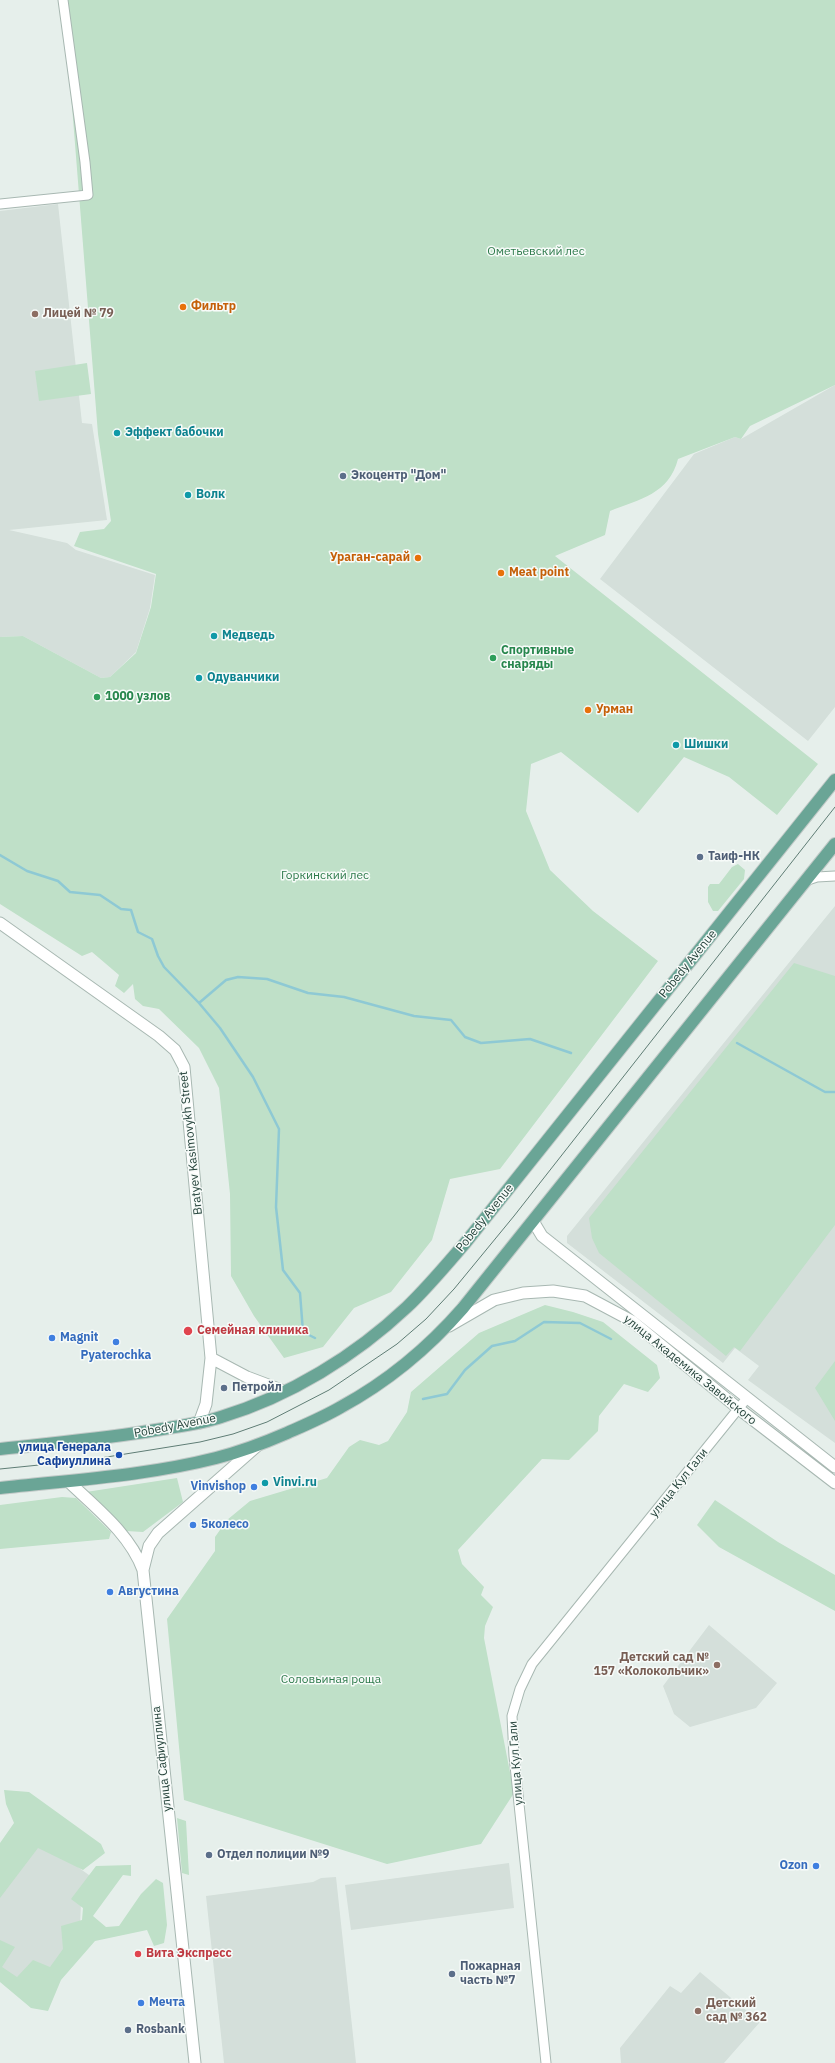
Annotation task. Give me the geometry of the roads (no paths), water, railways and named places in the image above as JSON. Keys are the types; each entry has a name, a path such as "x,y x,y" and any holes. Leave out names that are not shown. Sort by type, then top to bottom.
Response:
{"main road":[{"name":"Pobedy Avenue","path":"0,1449 123,1436 199,1423 222,1417 284,1391 325,1370 376,1334 407,1307 433,1280 497,1204 835,780"},
{"path":"0,1488 69,1482 147,1472 216,1458 258,1445 342,1407 380,1382 443,1330 533,1221 835,844"}],"street":[{"path":"0,204 88,195 85,162 63,0"},
{"path":"805,881 817,877 835,876"},
{"name":"Bratyev Kasimovykh Street","path":"0,924 159,1036 175,1050 184,1067 211,1358 206,1404 199,1423"},
{"name":"улица Академика Завойского","path":"533,1221 542,1236 835,1467"},
{"name":"улица Академика Завойского","path":"443,1330 494,1300 523,1293 553,1291 585,1296 632,1321 739,1409 835,1483"},
{"path":"211,1358 247,1377 284,1391"},
{"name":"улица Кул Гали","path":"546,2063 514,1756 512,1716 520,1689 532,1664 747,1398"},
{"path":"143,1570 149,1546 158,1533 258,1445"},
{"name":"улица Сафиуллина","path":"69,1482 127,1540 138,1554 143,1570 195,2063"}],"waterway":[{"path":"0,855 27,871 58,881 70,892 100,895 121,909 131,910 138,932 152,939 164,967 199,1003 220,1028 253,1077 279,1129 276,1207 283,1270 300,1293 303,1332 315,1338"},
{"path":"199,1003 226,980 238,977 267,979 308,993 344,997 414,1016 451,1020 465,1037 481,1043 530,1039 571,1053"},
{"path":"737,1043 825,1092 835,1092"},
{"path":"423,1399 447,1394 465,1370 492,1346 515,1341 544,1322 580,1323 611,1339"}],"tram line":[{"path":"0,1469 88,1460 200,1442 233,1434 267,1422 329,1390 397,1344 426,1319 454,1289 514,1216 835,807"}],"place":[{"name":"Фильтр","path":"183,307"},
{"name":"Лицей № 79","path":"35,314"},
{"name":"Эффект бабочки","path":"117,433"},
{"name":"Экоцентр \"Дом\"","path":"343,476"},
{"name":"Волк","path":"188,495"},
{"name":"Ураган-сарай","path":"418,558"},
{"name":"Meat point","path":"501,573"},
{"name":"Медведь","path":"214,636"},
{"name":"Спортивные снаряды","path":"493,658"},
{"name":"Одуванчики","path":"199,678"},
{"name":"1000 узлов","path":"97,697"},
{"name":"Урман","path":"588,710"},
{"name":"Шишки","path":"676,745"},
{"name":"Таиф-НК","path":"700,857"},
{"name":"Семейная клиника","path":"188,1331"},
{"name":"Magnit","path":"52,1338"},
{"name":"Pyaterochka","path":"116,1342"},
{"name":"Петройл","path":"224,1388"},
{"name":"улица Генерала Сафиуллина","path":"119,1455"},
{"name":"Vinvi.ru","path":"265,1483"},
{"name":"Vinvishop","path":"254,1487"},
{"name":"5колесо","path":"193,1525"},
{"name":"Августина","path":"110,1592"},
{"name":"Детский сад № 157 «Колокольчик»","path":"717,1665"},
{"name":"Отдел полиции №9","path":"209,1855"},
{"name":"Ozon","path":"816,1866"},
{"name":"Вита Экспресс","path":"138,1954"},
{"name":"Пожарная часть №7","path":"452,1974"},
{"name":"Мечта","path":"141,2003"},
{"name":"Детский сад № 362","path":"698,2011"},
{"name":"Rosbank","path":"128,2030"}],"park label":[{"name":"Ометьевский лес","path":"536,252"},
{"name":"Горкинский лес","path":"325,876"},
{"name":"Соловьиная роща","path":"331,1680"}]}
